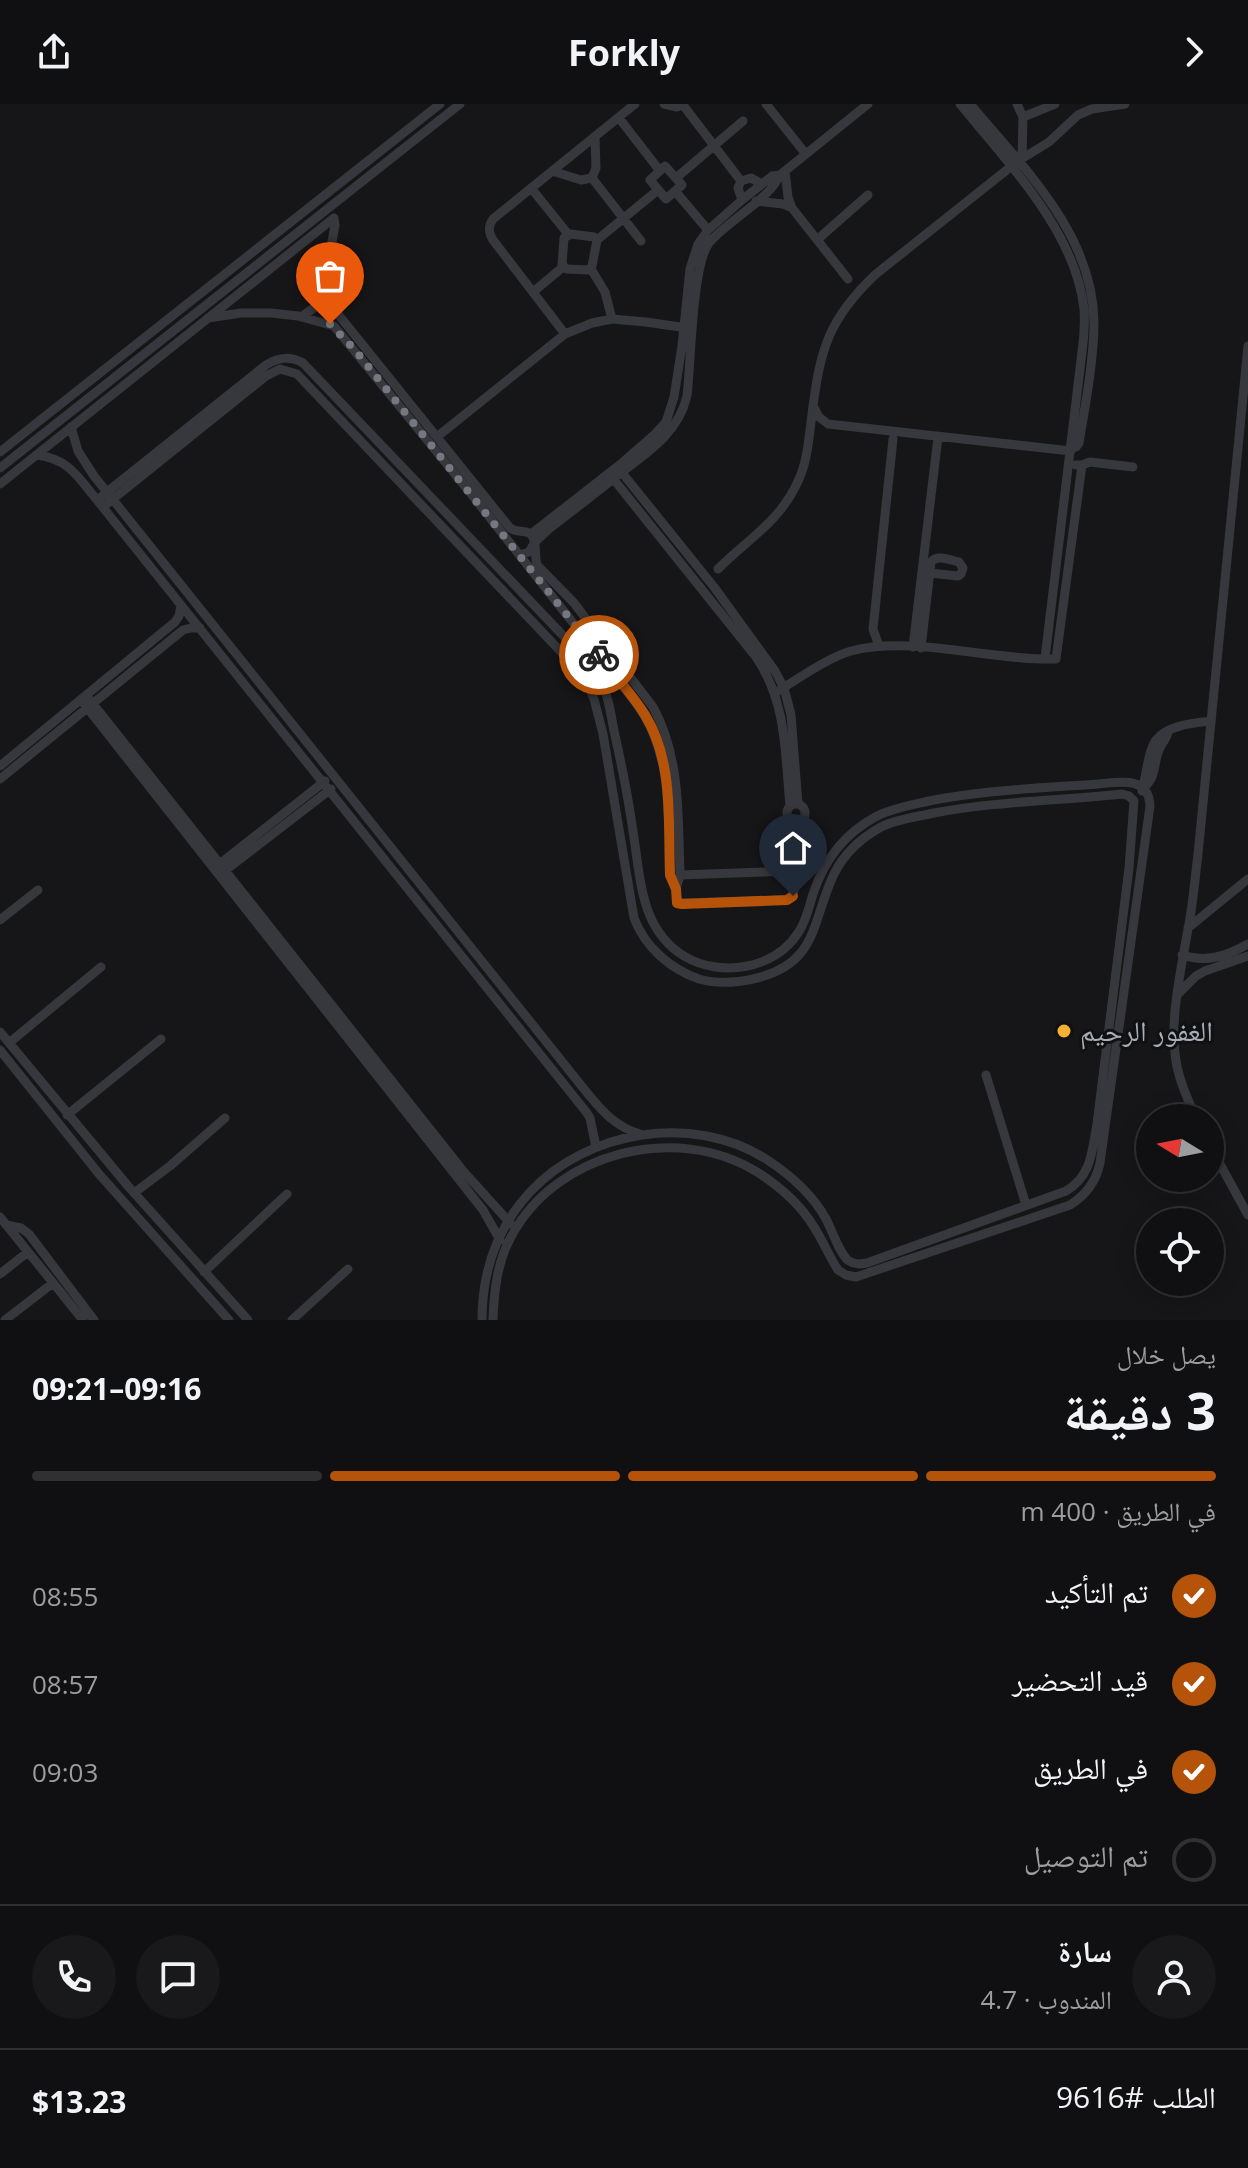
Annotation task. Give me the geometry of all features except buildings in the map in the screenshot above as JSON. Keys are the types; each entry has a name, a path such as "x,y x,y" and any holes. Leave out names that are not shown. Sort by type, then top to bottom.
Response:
{"street":[{"path":"0,452 440,104"},
{"path":"0,468 460,104"},
{"path":"565,334 493,240 489,230 493,219 635,104"},
{"path":"664,104 677,107 683,104 741,181"},
{"path":"766,104 805,153"},
{"path":"520,555 529,552 533,538 615,473 660,429 669,416 705,248 805,153 868,104"},
{"path":"960,104 1017,162"},
{"path":"809,436 817,428 828,424 1071,449 1079,443 1093,332 1091,294 1084,265 1062,220 970,104"},
{"path":"1017,104 1023,117 1017,162"},
{"path":"1023,117 1055,104"},
{"path":"718,569 767,527 784,507 803,469 823,349 840,315 858,292 876,274 1017,162 1049,142 1082,113 1125,104"},
{"path":"619,118 660,171"},
{"path":"676,178 743,121"},
{"path":"592,178 596,168 595,137"},
{"path":"665,166 676,178 682,185 666,199 650,180 665,166"},
{"path":"552,171 581,180 592,178"},
{"path":"688,328 691,262 698,244 708,230 742,200 772,176 783,173"},
{"path":"783,173 792,208 848,279"},
{"path":"592,178 641,241"},
{"path":"741,181 751,178 762,184"},
{"path":"741,181 738,188 742,200"},
{"path":"531,188 568,234 597,240"},
{"path":"612,319 605,292 591,269 597,240 658,190"},
{"path":"675,191 708,230"},
{"path":"818,239 868,195"},
{"path":"756,201 792,208"},
{"path":"0,484 334,218 325,294 346,332 475,492 513,530 533,538"},
{"path":"563,267 564,238 568,234"},
{"path":"533,292 563,267"},
{"path":"563,267 585,271 591,269"},
{"path":"301,317 318,305 325,294"},
{"path":"208,318 256,312 301,317 330,324 346,332"},
{"path":"438,436 565,334 612,319 688,328"},
{"path":"1190,1104 1175,1055 1174,1027 1211,721 1248,346"},
{"path":"109,496 266,365 281,358 296,359 309,367 594,668 604,686 623,770 647,907 666,942 682,955 710,966 730,968 758,964 776,955 797,936 819,878 835,851 849,835 886,812 960,795 1126,782 1135,783 1147,793 1150,806 1114,1030 1087,1171 1081,1181 1072,1188 976,1224 856,1264 847,1259 821,1211 791,1177 764,1157 736,1145 693,1134 643,1135 620,1139 583,1152 537,1184 519,1204 498,1237 485,1286 482,1320"},
{"path":"100,503 274,370 286,370 303,379 581,672 589,685 603,734 634,918 653,949 668,962 707,981 729,983 761,977 798,956 815,930 832,878 844,858 869,834 890,823 976,806 1122,794 1129,796 1135,805"},
{"path":"389,384 438,436 520,555 550,585"},
{"path":"813,406 819,417 828,424"},
{"path":"71,427 78,451 109,496 600,1108 621,1126 643,1135"},
{"path":"917,648 938,437"},
{"path":"879,646 873,629 893,439"},
{"path":"1050,659 1071,449"},
{"path":"37,455 60,460 100,503 590,1118 596,1147"},
{"path":"1069,463 1082,465 1092,462 1133,467"},
{"path":"779,690 845,653 879,646 1050,659 1056,656 1082,465"},
{"path":"533,538 535,561 637,704 659,746 680,875 676,901 682,904 787,900 793,896 800,876 794,821 787,813 794,805 779,690 763,652 702,572 615,473"},
{"path":"615,473 779,690"},
{"path":"85,485 94,476"},
{"path":"694,579 702,572"},
{"path":"917,648 930,573"},
{"path":"510,597 519,589"},
{"path":"0,779 175,622 181,605"},
{"path":"0,766 183,630 200,628"},
{"path":"87,701 464,1172 516,1229"},
{"path":"493,1320 496,1285 506,1248 516,1229 534,1206 561,1182 586,1166 621,1153 654,1147 689,1148 755,1171 783,1190 805,1214 838,1270 856,1277 1070,1205 1081,1198 1097,1176 1100,1163 1135,805 1154,775 1159,751 1168,731 1211,721"},
{"path":"220,869 337,779"},
{"path":"975,794 976,806"},
{"path":"960,795 961,808"},
{"path":"794,805 804,808 806,813 804,819 794,821"},
{"path":"794,821 793,871 796,885"},
{"path":"674,833 670,875 676,889"},
{"path":"220,869 483,1210 506,1248"},
{"path":"680,875 793,871"},
{"path":"1188,928 1248,879"},
{"path":"0,920 38,890"},
{"path":"1178,994 1213,963 1248,944"},
{"path":"1182,955 1213,963 1248,956"},
{"path":"9,1043 101,967"},
{"path":"0,1032 134,1193 248,1320"},
{"path":"67,1115 161,1039"},
{"path":"0,1050 99,1174 229,1320"},
{"path":"986,1075 1026,1205"},
{"path":"590,1118 600,1108"},
{"path":"134,1193 225,1118"},
{"path":"99,1174 111,1164"},
{"path":"554,1171 561,1182"},
{"path":"1224,1171 1248,1215"},
{"path":"204,1272 287,1194"},
{"path":"2,1224 79,1316 94,1320"},
{"path":"2,1224 21,1228 29,1234 79,1316"},
{"path":"976,1224 979,1236"},
{"path":"826,1247 836,1240"},
{"path":"0,1274 28,1252"},
{"path":"292,1320 348,1269"},
{"path":"5,1320 53,1283"}],"way so far":[{"path":"330,324 355,350 599,655"}],"place":[{"name":"الغفور الرحيم","path":"1064,1031"}],"route":[{"path":"599,655 644,714 659,746 665,769 670,875 676,889 677,903 787,900 793,896"}]}
